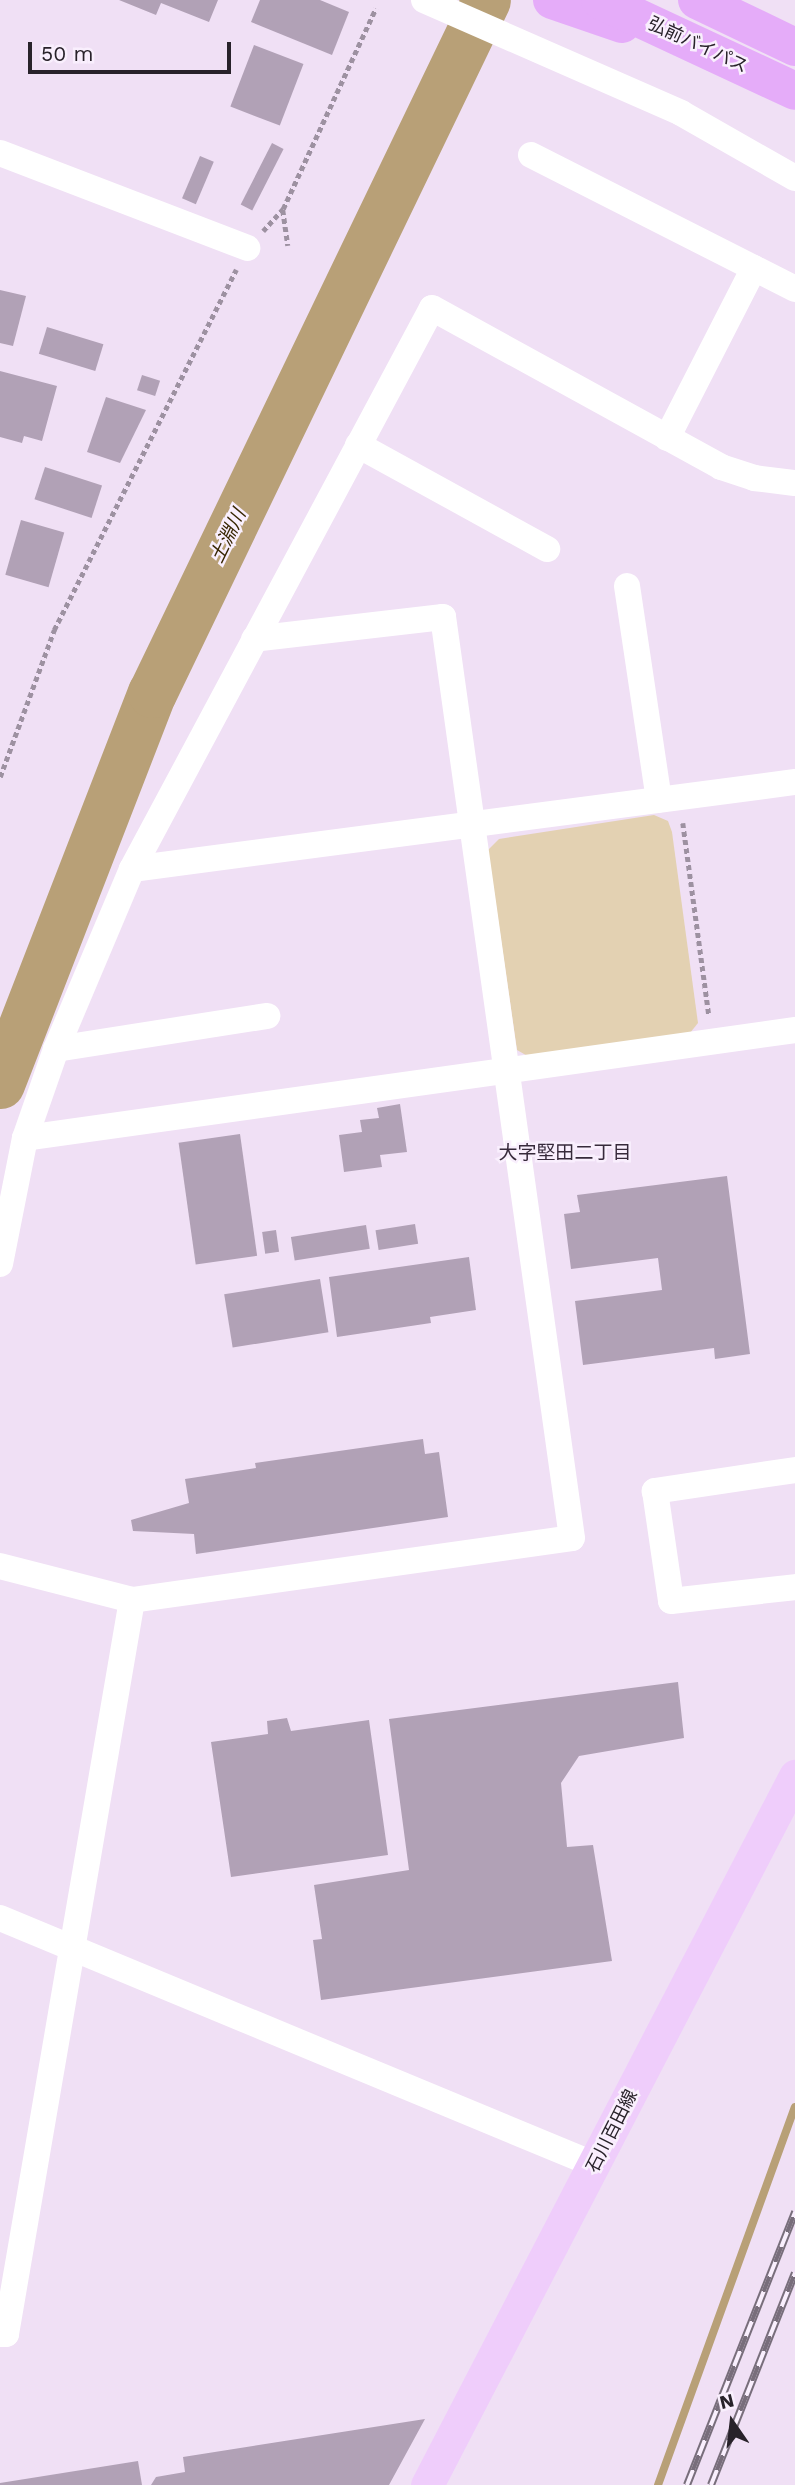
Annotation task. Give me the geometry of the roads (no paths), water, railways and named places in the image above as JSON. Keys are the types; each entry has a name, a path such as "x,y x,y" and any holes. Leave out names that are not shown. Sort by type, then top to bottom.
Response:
{"highway":[{"path":"697,0 795,47"},
{"path":"728,0 795,40"},
{"name":"弘前バイパス","path":"574,2 750,69 795,91"}],"main road":[{"name":"石川百田線","path":"427,2485 795,1776"}],"street":[{"path":"424,0 681,113 795,178"},
{"path":"0,153 247,248"},
{"path":"531,155 795,289"},
{"path":"667,438 754,268"},
{"path":"0,1264 25,1138 56,1049 132,869 432,308 721,467 754,478 795,483"},
{"path":"358,445 547,549"},
{"path":"627,586 669,799"},
{"path":"0,1566 132,1600 572,1538 443,617 254,639"},
{"path":"132,869 795,782"},
{"path":"56,1049 267,1016"},
{"path":"25,1138 508,1068 795,1030"},
{"path":"795,1470 655,1491 671,1601 795,1587"},
{"path":"0,2334 6,2334 132,1600"},
{"path":"0,1918 595,2165"}],"waterway":[{"name":"土淵川","path":"0,1084 152,693 486,0"},
{"path":"658,2485 795,2107"}],"railway":[{"path":"687,2485 795,2212"},
{"path":"711,2485 795,2273"}],"district":[{"name":"大字堅田二丁目","path":"565,1153"}]}
